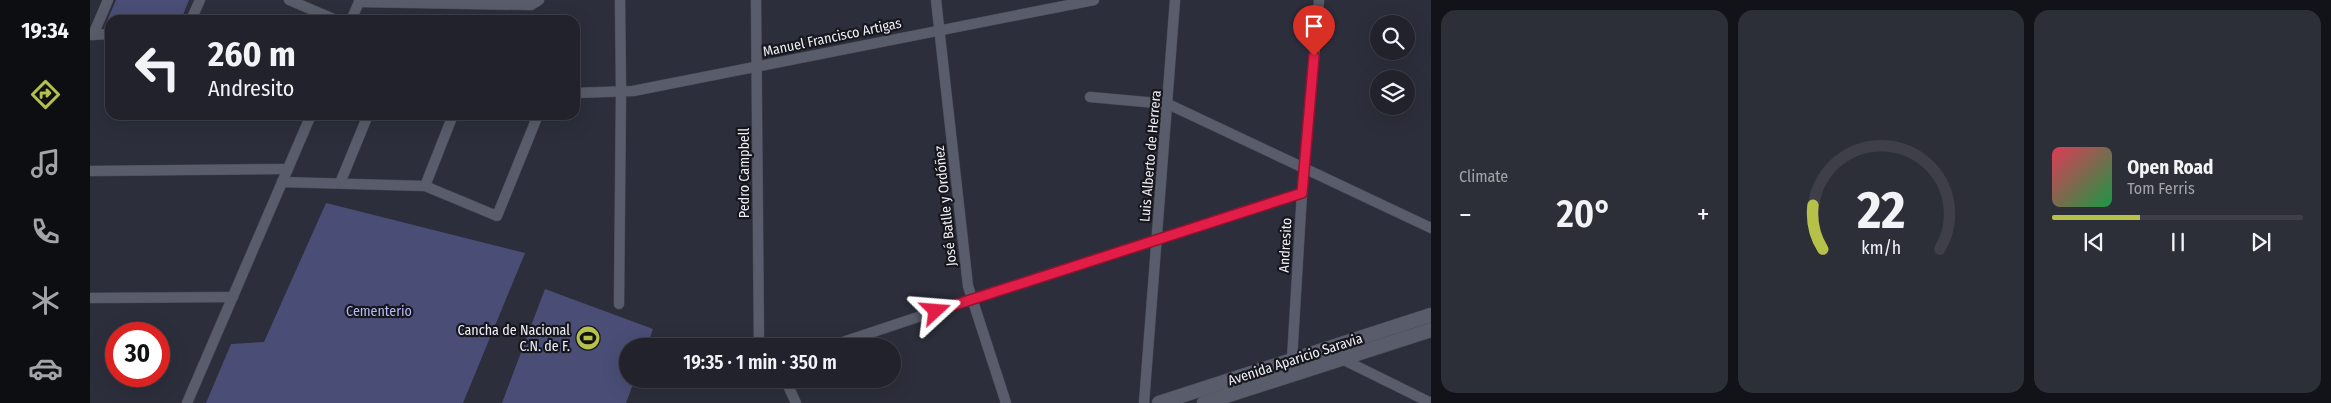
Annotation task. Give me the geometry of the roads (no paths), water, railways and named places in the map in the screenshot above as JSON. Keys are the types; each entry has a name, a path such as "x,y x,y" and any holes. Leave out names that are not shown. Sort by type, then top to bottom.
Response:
{"street":[{"path":"105,34 92,35 108,0"},
{"path":"193,15 200,0"},
{"path":"289,0 324,15"},
{"path":"353,15 359,1 531,5 539,0"},
{"path":"619,304 620,0"},
{"name":"Pedro Campbell","path":"756,0 759,338"},
{"name":"José Batlle y Ordóñez","path":"936,0 968,286 1006,403"},
{"name":"Manuel Francisco Artigas","path":"580,93 621,91 757,67 1094,0"},
{"name":"Luis Alberto de Herrera","path":"1144,403 1175,0"},
{"name":"Andresito","path":"1297,372 1292,359 1302,193 1306,168 1319,0"},
{"path":"1090,97 1168,104 1431,228"},
{"path":"187,403 309,120"},
{"path":"340,183 366,120"},
{"path":"425,186 451,120"},
{"path":"282,182 425,186 497,216 536,120"},
{"path":"90,171 288,170"},
{"path":"855,338 1302,193"},
{"path":"90,298 233,297"},
{"name":"Avenida Aparicio Saravia","path":"1204,403 1297,372 1336,353 1431,315"},
{"name":"Avenida Aparicio Saravia","path":"1159,403 1292,359 1336,353 1431,330"},
{"path":"1336,353 1412,399 1431,403"},
{"path":"789,388 796,403"}],"place":[{"name":"Cancha de Nacional C.N. de F.","path":"588,338"}],"park label":[{"name":"Cementerio","path":"379,311"}]}
